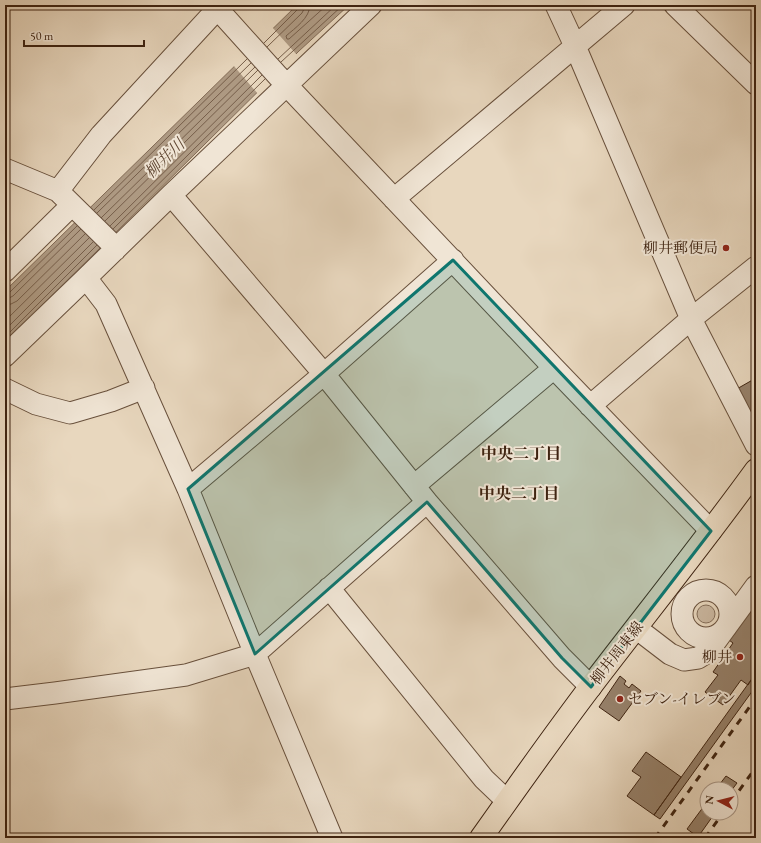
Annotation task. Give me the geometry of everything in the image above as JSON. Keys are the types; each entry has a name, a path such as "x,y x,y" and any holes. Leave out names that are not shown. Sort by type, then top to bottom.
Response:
{"main road":[{"name":"柳井周東線","path":"481,838 591,687 756,470"}],"street":[{"path":"5,356 86,278 114,247 171,195 282,81 371,5"},
{"path":"556,5 575,46 691,319 756,445"},
{"path":"394,198 624,5"},
{"path":"676,5 756,84"},
{"path":"5,271 70,203 101,135 217,6 282,81 590,406 711,531"},
{"path":"5,168 70,203 114,247"},
{"path":"171,195 324,374 414,486 562,658 591,687"},
{"path":"188,489 324,374 453,260"},
{"path":"590,406 691,319 756,267"},
{"path":"86,278 106,304 144,388 188,489 332,838"},
{"path":"414,486 554,368"},
{"path":"5,389 36,404 70,413 111,401 144,388"},
{"path":"5,699 186,675 255,654 428,502"},
{"path":"636,628 670,654 684,660 698,658 706,653 713,645 756,586"},
{"path":"329,588 484,779 507,801"}],"highlighted area":[{"path":"453,260 711,531 591,687 562,658 427,502 255,654 188,489"}],"shaded area":[{"path":"702,605 710,605 715,610 713,621 710,623 702,623 697,618 697,610"}],"water":[{"name":"柳井川","path":"297,5 349,5 299,51 5,342 5,291"}],"pier":[{"path":"272,27 297,55 258,94 233,65"}],"building":[{"path":"756,378 756,426 735,390"},
{"name":"柳井","path":"756,603 756,673 748,685 741,680 723,705 705,692 718,675 713,672 733,643 729,640"},
{"path":"756,673 756,686 660,819 654,815"},
{"name":"セブン-イレブン","path":"620,676 626,681 624,684 629,688 632,684 641,691 619,721 599,707"},
{"path":"646,752 681,777 654,815 627,796 641,777 632,771"},
{"path":"726,776 734,781 722,781"},
{"path":"699,813 699,821 709,821 698,837 687,829"}],"railway":[{"path":"655,838 756,698"},
{"path":"739,791 756,767"},
{"path":"705,838 717,821"}],"place":[{"name":"柳井郵便局","path":"726,248"},
{"name":"柳井","path":"740,657"},
{"name":"セブン-イレブン","path":"620,699"}],"district":[{"name":"中央二丁目","path":"521,453"},
{"name":"中央二丁目","path":"519,493"}]}
